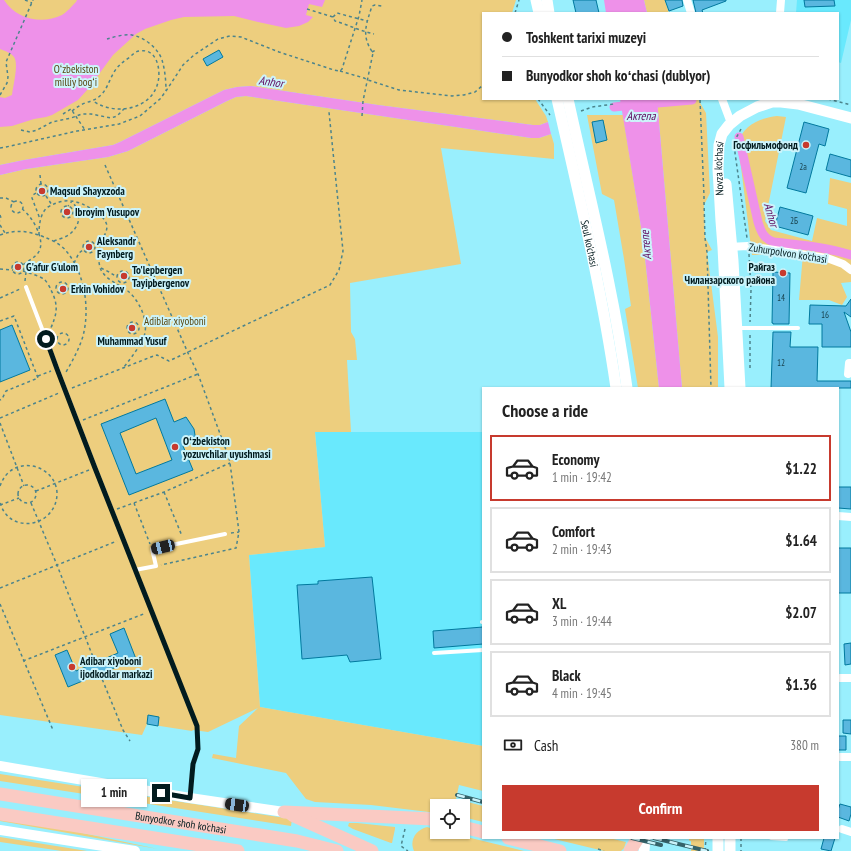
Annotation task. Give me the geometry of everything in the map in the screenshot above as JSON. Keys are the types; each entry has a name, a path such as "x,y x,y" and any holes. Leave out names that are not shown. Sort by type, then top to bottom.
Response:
{"main road":[{"path":"536,0 539,12"},
{"path":"546,0 549,12"},
{"name":"Seul ko'chasi","path":"558,100 570,113"},
{"name":"Seul ko'chasi","path":"568,100 570,113 569,130 616,387"},
{"path":"736,126 740,116 772,101 798,104 851,118"},
{"name":"Novza ko'chasi","path":"736,126 726,128 722,134 718,157 720,222 727,247 736,328 740,387"},
{"name":"Seul ko'chasi","path":"569,130 609,287 627,387"},
{"name":"Novza ko'chasi","path":"727,247 730,387"},
{"name":"Bunyodkor shoh ko'chasi","path":"0,794 297,841 337,851"},
{"path":"284,812 430,819"},
{"path":"284,812 372,851"},
{"name":"Bunyodkor shoh ko'chasi","path":"0,814 238,851"},
{"path":"470,828 482,832"},
{"path":"512,839 560,851"},
{"path":"630,851 637,839"},
{"path":"638,839 638,851"},
{"path":"644,851 645,839"},
{"path":"718,839 718,851"},
{"path":"730,839 730,851"}],"street":[{"path":"687,0 691,12"},
{"path":"780,12 781,0"},
{"path":"723,100 736,126"},
{"name":"Zuhurpolvon ko'chasi","path":"727,247 748,246 827,258 843,264 851,270"},
{"path":"848,374 848,363 851,363"},
{"path":"839,516 851,517"},
{"path":"840,678 851,678"},
{"path":"840,757 851,758"},
{"path":"0,766 190,798 284,812"},
{"path":"842,829 851,832"},
{"path":"0,830 135,851"}],"lane":[{"path":"26,287 95,468 197,726 198,749 193,764 190,798"},
{"path":"736,328 798,328"},
{"path":"135,570 156,566 152,549 225,534"},
{"path":"434,653 482,650"}],"path":[{"path":"25,0 32,3"},
{"path":"0,94 7,83 8,77 6,62 33,0"},
{"path":"340,71 355,28 362,0"},
{"path":"515,12 519,0"},
{"path":"362,116 363,101 373,53 368,46 366,39 365,32 367,21 372,6 382,6"},
{"path":"307,9 333,17 335,21 374,34"},
{"path":"333,17 337,13 367,21"},
{"path":"107,39 118,36 132,35 144,39 154,48 162,59 166,91"},
{"path":"0,148 119,124 140,116 160,99 183,65 194,55 218,39 230,36 241,37 279,52 399,90 452,96 475,92 482,86"},
{"path":"372,52 376,50"},
{"path":"63,114 71,109 72,111 84,103 93,101 102,94 116,69 134,53 146,51 152,53 159,67 159,78 155,91 146,101 134,107 109,108 98,105 93,101"},
{"path":"699,100 705,238 707,252 711,387"},
{"path":"832,100 851,105"},
{"path":"570,113 592,107 614,104"},
{"path":"21,130 30,132 52,122 82,114 91,114 111,118 117,116 124,108"},
{"path":"72,111 85,130"},
{"path":"0,418 151,357 157,355 169,361 330,285 339,270 343,251 329,112"},
{"path":"736,126 735,153 748,246 751,290 750,373"},
{"path":"105,165 198,374 229,458 239,532 236,548 156,566"},
{"path":"40,175 41,184"},
{"path":"39,235 40,219 32,198 36,193 37,186 41,184"},
{"path":"41,184 45,184 47,186 48,192 46,196"},
{"path":"36,193 42,197 46,196"},
{"path":"46,196 52,205"},
{"path":"0,198 6,198 14,202 21,202 23,206 22,209 30,217 39,235 41,241 38,253 23,265"},
{"path":"40,219 46,209 55,203 72,201 87,206 103,218 107,225 100,247 99,259 101,268 110,279 130,292 138,302 144,315 144,338 135,353 123,368"},
{"path":"68,206 71,208 73,213 72,216 66,218 62,214 62,210 72,201"},
{"path":"54,241 71,233 77,224 79,216 72,201"},
{"path":"14,202 11,205 13,210 18,212 22,209"},
{"path":"0,215 0,221"},
{"path":"0,225 5,233"},
{"path":"0,234 14,231 25,231 54,241 66,251 74,262 82,281 86,315 83,336 75,357 61,380"},
{"path":"74,262 79,253 84,249 83,245 87,241 93,242 95,247"},
{"path":"95,247 100,247"},
{"path":"84,249 86,252 90,253 95,247"},
{"path":"13,270 12,266 15,263 20,262 23,265"},
{"path":"0,298 26,287 23,265"},
{"path":"101,268 124,283 127,282 129,278 127,273 124,271 118,274 117,278"},
{"path":"0,269 13,270 17,274 24,271"},
{"path":"24,271 44,280 50,287 57,303 54,322 46,339"},
{"path":"50,287 63,294 67,291 68,287 62,282 57,285 56,289"},
{"path":"0,321 14,316 37,376"},
{"path":"132,322 137,323 139,327 138,332 134,334 129,332 128,328 128,324 132,322"},
{"path":"49,332 57,337 58,343 65,344 68,340 66,334 63,333 59,334 57,337"},
{"path":"0,400 6,391 38,378 37,376 57,369"},
{"path":"78,422 198,374"},
{"path":"0,423 24,486"},
{"path":"112,511 164,492 230,463"},
{"path":"0,486 3,479 9,472 17,467 26,465 35,466 50,476 55,484 57,493 56,502 47,517 39,522 30,524 21,523 12,519 5,513 0,505 0,502"},
{"path":"36,491 95,468"},
{"path":"30,485 35,488 36,491 37,494 35,499 31,503 28,504 22,502 19,498 18,492 21,487 30,485"},
{"path":"164,492 184,542"},
{"path":"0,505 19,498"},
{"path":"31,503 95,662"},
{"path":"134,503 152,549"},
{"path":"225,534 239,532"},
{"path":"0,588 123,539"},
{"path":"0,604 53,730"},
{"path":"23,661 151,611"},
{"path":"100,674 123,730 130,741"},
{"path":"407,818 401,846 408,851"},
{"path":"705,851 706,839"},
{"path":"741,839 741,851"},
{"path":"598,850 604,851"}],"shaded area":[{"path":"797,0 851,0 851,20 841,63 839,62 839,12 796,12"},
{"path":"315,432 482,432 482,746 260,707 249,555 325,547"}],"green space":[{"name":"Oʻzbekiston milliy bogʻi","path":"0,0 516,0 512,12 482,12 482,100 536,100 548,122 540,125 533,125 378,105 251,86 237,87 224,90 113,145 0,165"},
{"path":"644,0 665,0 669,12 647,12"},
{"name":"Adiblar xiyoboni","path":"246,96 531,138 539,138 551,134 554,144 554,159 441,148 461,264 350,283 351,332 355,339 357,360 347,360 351,432 315,432 325,547 249,555 260,707 482,746 482,791 459,785 456,799 430,799 430,812 371,805 315,802 306,799 286,773 212,758 213,754 236,758 239,726 258,708 208,732 147,724 142,735 0,715 0,175 26,169 108,157 128,151 236,97"},
{"path":"657,100 699,100 706,113 710,193 704,205 705,237 712,250 707,252 718,337 718,387 682,387"},
{"path":"587,115 623,115 643,239 659,387 638,387 625,309 631,306 614,200 602,194"},
{"path":"777,116 786,117 765,221 771,230 812,241 817,218 847,226 847,209 828,204 830,178 851,183 851,282 841,283 847,297 842,305 829,300 799,300 803,254 752,255 738,143 740,137 748,127 764,119"},
{"path":"0,774 292,819 291,826 0,781"},
{"name":"Adiblar xiyoboni","path":"470,803 482,806 482,822 470,819"},
{"path":"0,817 26,821 158,849 0,821"},
{"path":"349,823 395,827 392,843 353,829 348,826"},
{"path":"423,828 430,828 430,839 470,838 524,851 414,851 412,843 414,836"},
{"path":"0,837 87,851 62,851 0,842"},
{"path":"554,839 613,839 626,842 621,851 604,851"},
{"path":"689,839 704,839 704,851 689,851"}],"water":[{"path":"0,0 4,0 9,7 22,16 38,20 46,20 62,15 77,0 325,0 322,7 309,4 306,15 313,17 308,22 299,26 286,28 234,16 184,17 145,29 136,34 113,55 78,100 52,115 12,126 0,127 0,97 5,98 12,95 16,65 13,56 0,49"},
{"path":"604,0 644,0 647,12 606,12"},
{"name":"Anhor","path":"251,86 378,105 533,125 540,125 548,122 551,134 539,138 531,138 246,96 236,97 227,101 128,151 108,157 26,169 0,175 0,165 113,145 224,90"},
{"name":"Актепа","path":"620,100 657,100 682,387 659,387 643,239"}],"pier":[{"path":"664,839 682,839 691,841 691,851 664,851"}],"building":[{"path":"573,0 596,0 599,12 576,12"},
{"path":"665,0 682,0 683,6 669,11"},
{"path":"693,0 726,0 702,10 703,12 696,12"},
{"path":"804,0 834,0 835,6 805,7"},
{"path":"219,50 223,57 207,66 203,59"},
{"path":"603,120 607,140 596,143 592,122"},
{"path":"804,122 829,129 825,146 819,144 806,193 787,188"},
{"path":"830,154 851,160 851,177 826,170"},
{"path":"780,207 813,216 808,235 775,226"},
{"path":"773,272 790,273 789,324 772,323"},
{"path":"851,299 851,317 844,312 851,332 851,347 822,347 822,324 809,324 810,305 846,306"},
{"path":"12,325 30,370 0,382 0,330"},
{"path":"773,332 791,332 790,347 818,347 817,381 851,381 851,388 771,387"},
{"name":"Oʻzbekiston yozuvchilar uyushmasi","path":"165,399 174,422 186,417 194,429 196,441 183,446 193,470 129,495 101,424","holes":["156,418 172,460 136,474 120,433"]},
{"path":"839,487 851,487 851,509 839,508"},
{"path":"839,548 851,548 851,593 839,593"},
{"path":"372,577 381,659 350,662 347,655 302,659 297,585 318,584 318,581"},
{"path":"482,627 482,644 434,648 433,631"},
{"path":"124,628 136,659 68,687 55,655 67,650 76,671 118,653 110,634"},
{"path":"851,643 851,664 845,665 844,644"},
{"path":"148,715 159,717 158,726 147,724"},
{"path":"843,720 851,720 851,734 843,733"},
{"path":"839,736 846,736 846,750 839,750"},
{"path":"840,804 851,807 849,821 839,817"},
{"path":"824,839 835,839 831,851 821,849"}],"waterway":[{"name":"Anhor","path":"646,104 692,100"},
{"name":"Anhor","path":"614,107 633,105"},
{"name":"Anhor","path":"739,137 758,222 765,237 774,242 823,248 851,255"}],"railway":[{"path":"457,795 482,802"},
{"path":"636,839 661,845"},
{"path":"658,839 707,851"}],"place":[{"name":"Госфильмофонд","path":"806,145"},
{"name":"Maqsud Shayxzoda","path":"42,191"},
{"name":"Ibroyim Yusupov","path":"67,212"},
{"name":"Aleksandr Faynberg","path":"89,247"},
{"name":"G'afur G'ulom","path":"18,267"},
{"name":"Райгаз Чиланзарского района","path":"783,273"},
{"name":"To'lepbergen Tayipbergenov","path":"124,276"},
{"name":"Erkin Vohidov","path":"63,289"},
{"name":"Muhammad Yusuf","path":"132,328"},
{"name":"Oʻzbekiston yozuvchilar uyushmasi","path":"175,447"},
{"name":"Adibar xiyoboni ijodkodlar markazi","path":"72,667"}],"route":[{"path":"46,339 95,468 197,726 198,749 193,764 190,798 161,793"}],"water label":[{"name":"Актепе","path":"646,245"}]}
